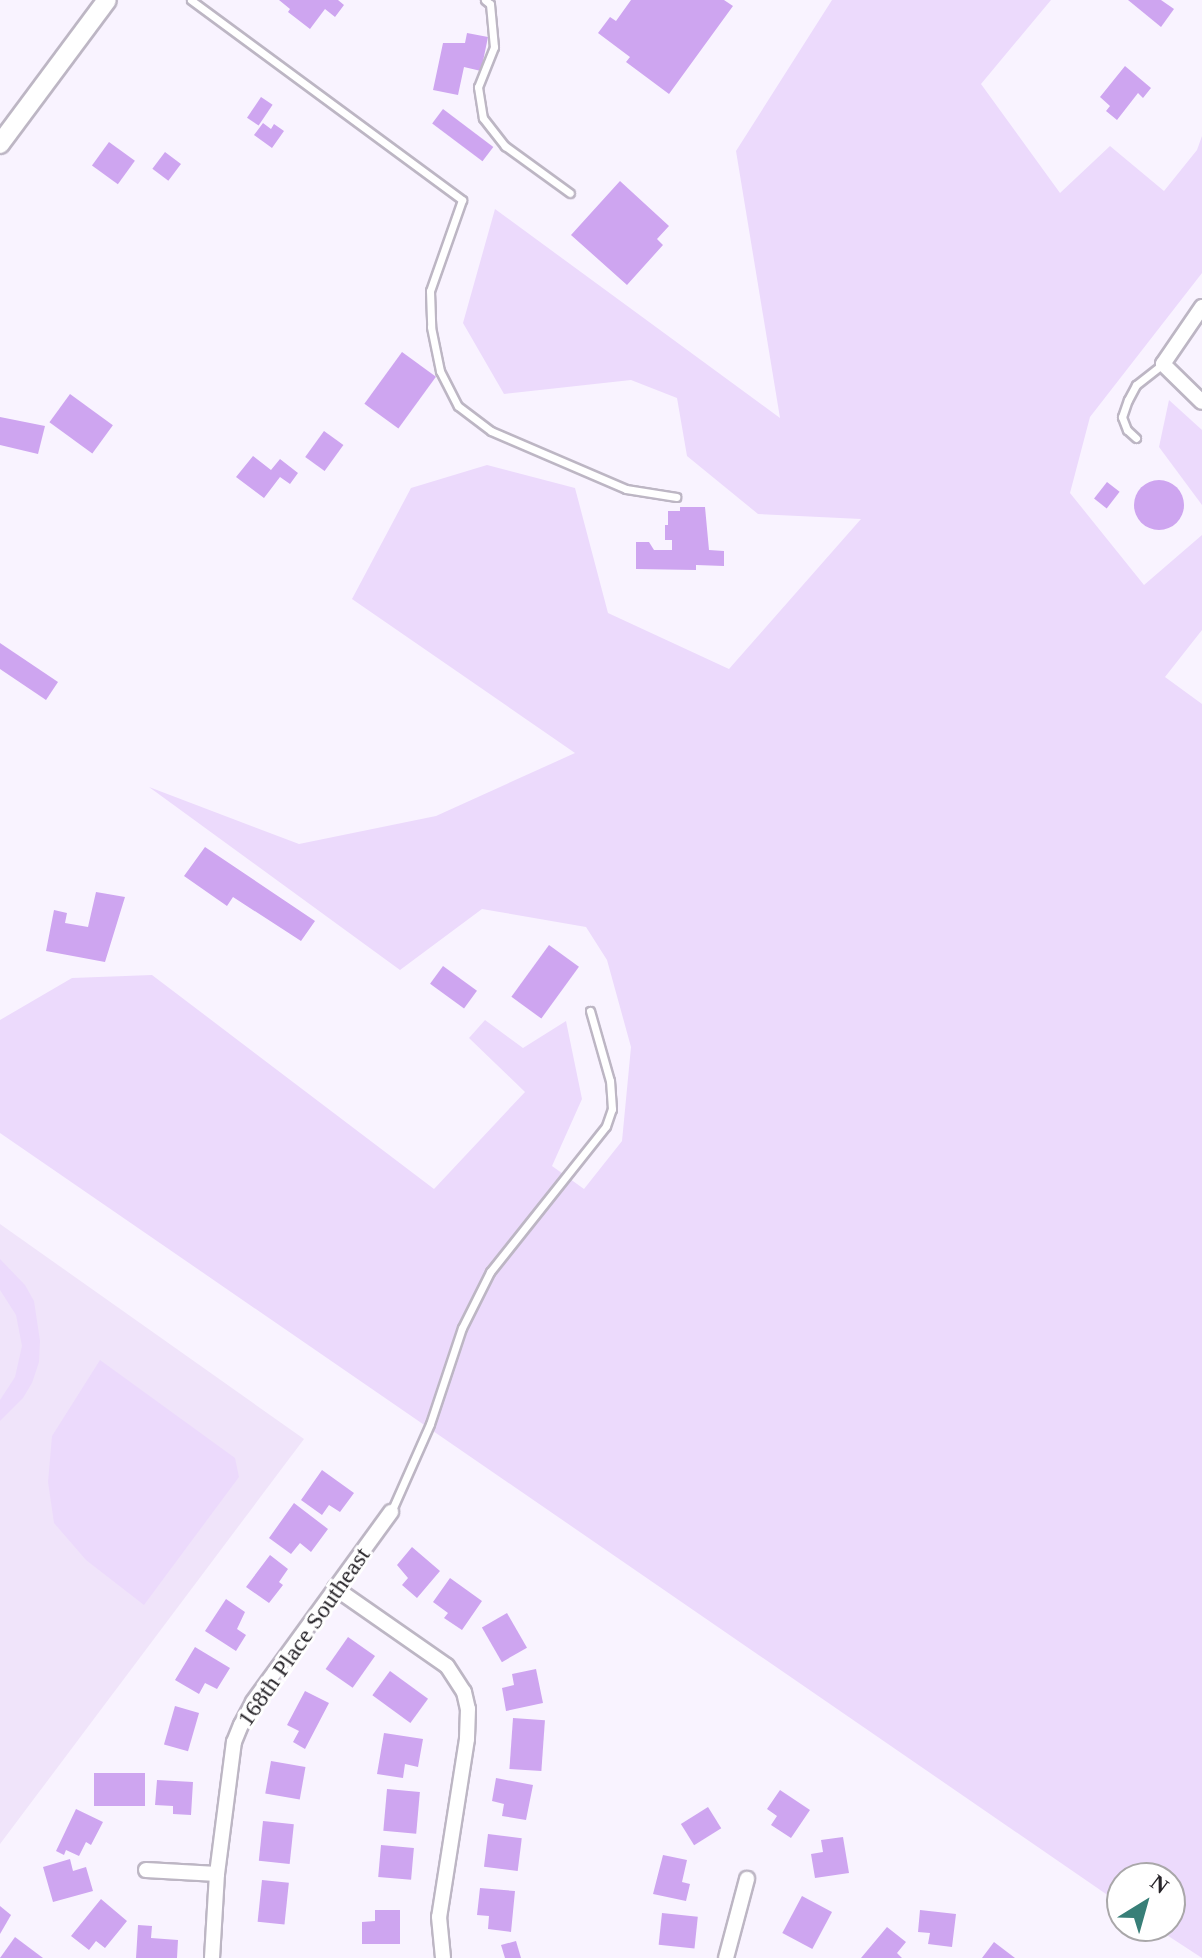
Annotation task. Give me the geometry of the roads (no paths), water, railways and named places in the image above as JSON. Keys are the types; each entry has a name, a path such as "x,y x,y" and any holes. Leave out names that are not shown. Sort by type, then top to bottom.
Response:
{"street":[{"path":"0,144 107,0"},
{"path":"1202,307 1163,364 1202,402"},
{"name":"168th Place Southeast","path":"212,1958 217,1874 234,1742 253,1702 391,1512"},
{"path":"335,1588 447,1666 464,1692 468,1709 467,1739 439,1917 443,1958"},
{"path":"146,1870 217,1874"},
{"path":"726,1958 747,1879"}],"lane":[{"path":"191,0 462,200 430,291 431,327 440,371 458,406 491,431 626,489 676,497"},
{"path":"485,0 490,4 494,47 478,87 483,118 505,146 570,193"},
{"path":"1136,438 1127,430 1122,417 1128,400 1136,385 1163,364"},
{"path":"391,1512 430,1424 462,1328 485,1282 606,1126 612,1109 610,1081 590,1011"}]}
